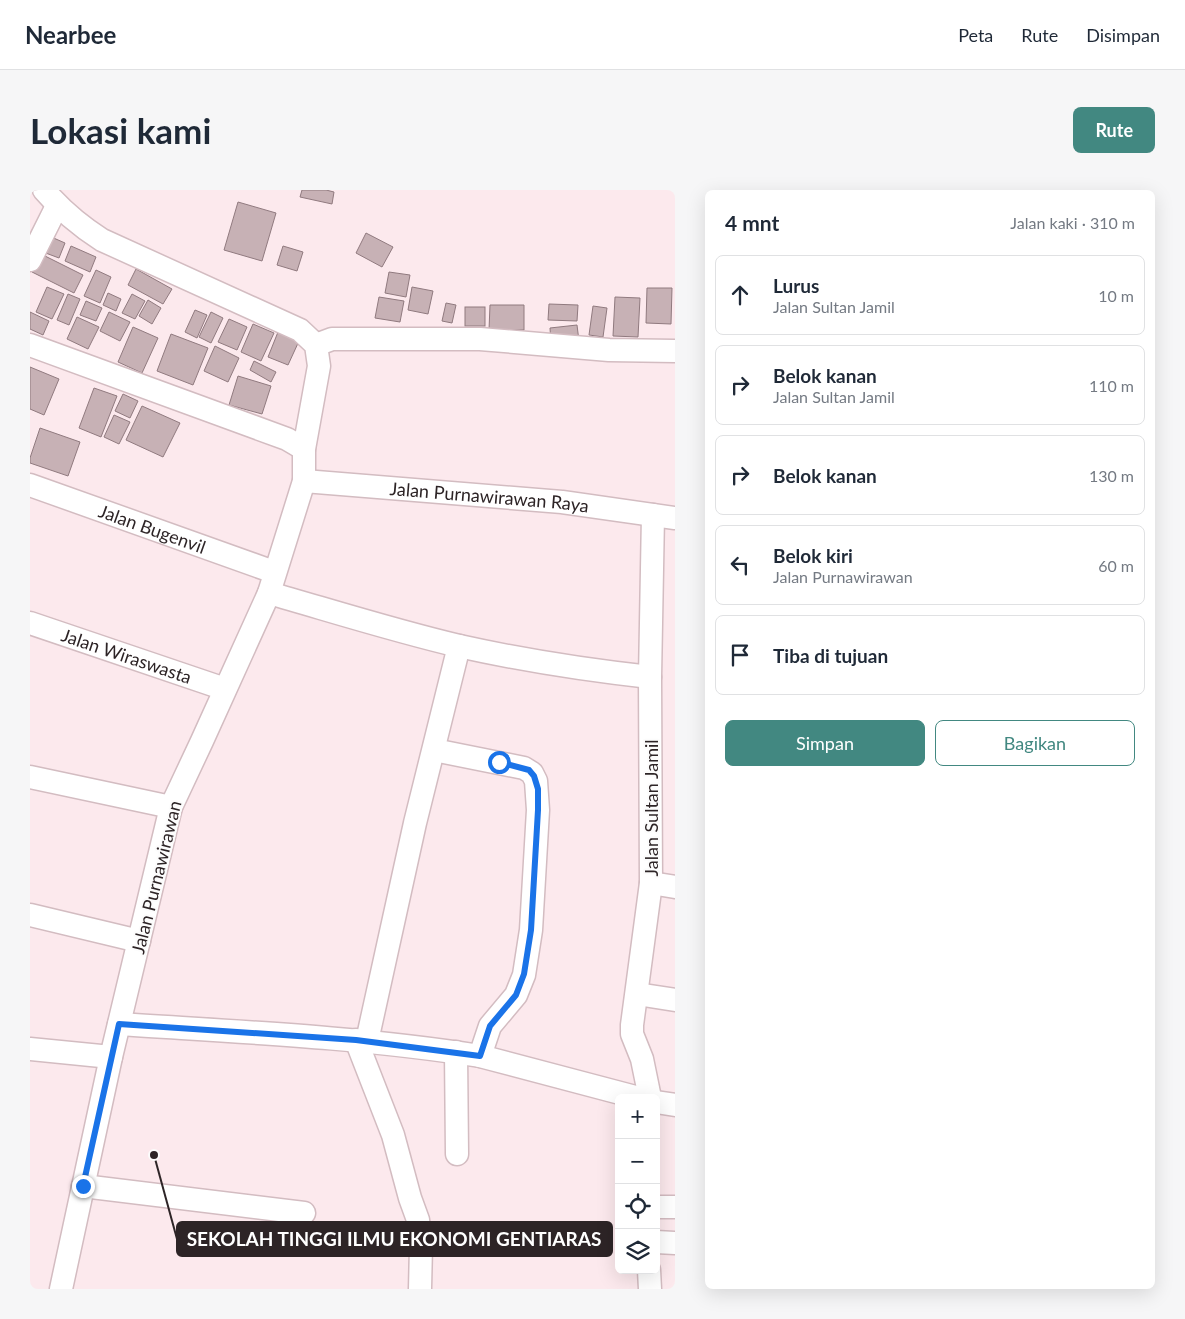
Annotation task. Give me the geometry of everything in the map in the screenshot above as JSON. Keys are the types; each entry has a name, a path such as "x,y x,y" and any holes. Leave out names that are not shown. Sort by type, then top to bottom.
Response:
{"street":[{"path":"30,260 50,198 84,229 102,240 300,330 316,345 332,339 480,339 609,350 675,351"},
{"name":"Jalan Purnawirawan","path":"61,1289 111,1057 171,807 268,593 304,481 304,448 319,366 316,345"},
{"path":"30,346 268,432 304,448"},
{"name":"Jalan Purnawirawan Raya","path":"304,481 544,501 675,518"},
{"name":"Jalan Bugenvil","path":"30,485 274,572"},
{"name":"Jalan Sultan Jamil","path":"649,1094 642,1058 632,1034 632,1025 652,883 650,677 653,515"},
{"path":"268,593 374,624 459,646 594,671 650,677"},
{"name":"Jalan Wiraswasta","path":"30,623 225,689"},
{"path":"420,1289 418,1220 393,1135 362,1041 459,646"},
{"path":"434,750 524,768 532,772 538,789 531,930 524,974 516,995 490,1026 480,1056"},
{"path":"30,777 171,807"},
{"path":"652,883 675,887"},
{"path":"30,915 139,941"},
{"path":"637,994 675,1000"},
{"path":"119,1024 362,1041 456,1052 480,1056 624,1094"},
{"path":"30,1049 111,1057"},
{"path":"456,1052 457,1154"},
{"path":"660,1103 675,1105"},
{"path":"83,1186 304,1213"},
{"path":"660,1207 675,1207"},
{"path":"660,1242 675,1243"},
{"path":"649,1274 650,1289"}],"building":[{"path":"302,190 334,192 332,204 300,197"},
{"path":"238,202 276,213 262,261 224,250"},
{"path":"366,233 393,247 382,267 356,253"},
{"path":"49,236 65,243 59,258 43,252"},
{"path":"71,246 96,257 90,272 65,261"},
{"path":"283,246 303,252 297,271 277,265"},
{"path":"41,254 83,275 74,293 32,272"},
{"path":"136,269 172,289 163,304 128,285"},
{"path":"96,270 111,277 100,303 84,296"},
{"path":"389,272 410,275 406,297 385,293"},
{"path":"47,287 64,294 52,319 36,312"},
{"path":"412,287 433,291 428,314 408,310"},
{"path":"647,288 672,288 671,324 646,323"},
{"path":"108,293 121,299 116,311 103,305"},
{"path":"68,294 80,299 69,325 57,320"},
{"path":"132,294 145,301 135,319 122,313"},
{"path":"379,297 404,301 400,322 375,318"},
{"path":"615,297 640,298 638,337 613,336"},
{"path":"148,300 161,308 152,324 139,316"},
{"path":"86,301 102,308 96,321 80,315"},
{"path":"446,303 456,305 452,323 442,321"},
{"path":"549,304 578,305 577,321 548,320"},
{"path":"490,305 524,305 524,330 489,330"},
{"path":"593,306 607,308 603,337 589,335"},
{"path":"465,307 485,307 485,326 465,326"},
{"path":"195,310 207,315 197,338 185,332"},
{"path":"30,312 49,321 43,335 30,329"},
{"path":"109,312 130,322 120,341 100,331"},
{"path":"211,312 223,318 211,343 199,337"},
{"path":"77,317 99,327 88,349 67,339"},
{"path":"229,319 247,327 237,350 218,342"},
{"path":"253,324 274,333 261,361 241,352"},
{"path":"577,325 579,341 551,344 550,328"},
{"path":"133,327 158,338 142,373 118,362"},
{"path":"278,332 299,341 288,365 268,357"},
{"path":"171,334 208,348 193,385 157,371"},
{"path":"215,346 239,358 228,382 204,371"},
{"path":"254,361 276,372 271,382 250,370"},
{"path":"30,367 59,379 44,415 30,409"},
{"path":"238,376 271,386 262,414 229,405"},
{"path":"94,388 117,396 101,437 79,428"},
{"path":"123,394 138,401 130,418 115,411"},
{"path":"142,406 180,423 163,457 126,440"},
{"path":"114,415 130,422 119,444 104,437"},
{"path":"40,428 80,442 68,476 30,463"}],"place":[{"name":"SEKOLAH TINGGI ILMU EKONOMI GENTIARAS","path":"154,1155"}],"route":[{"path":"83,1186 119,1024 356,1040 480,1056 490,1026 516,995 524,974 531,930 538,789 532,772 524,768 499,762"}]}
